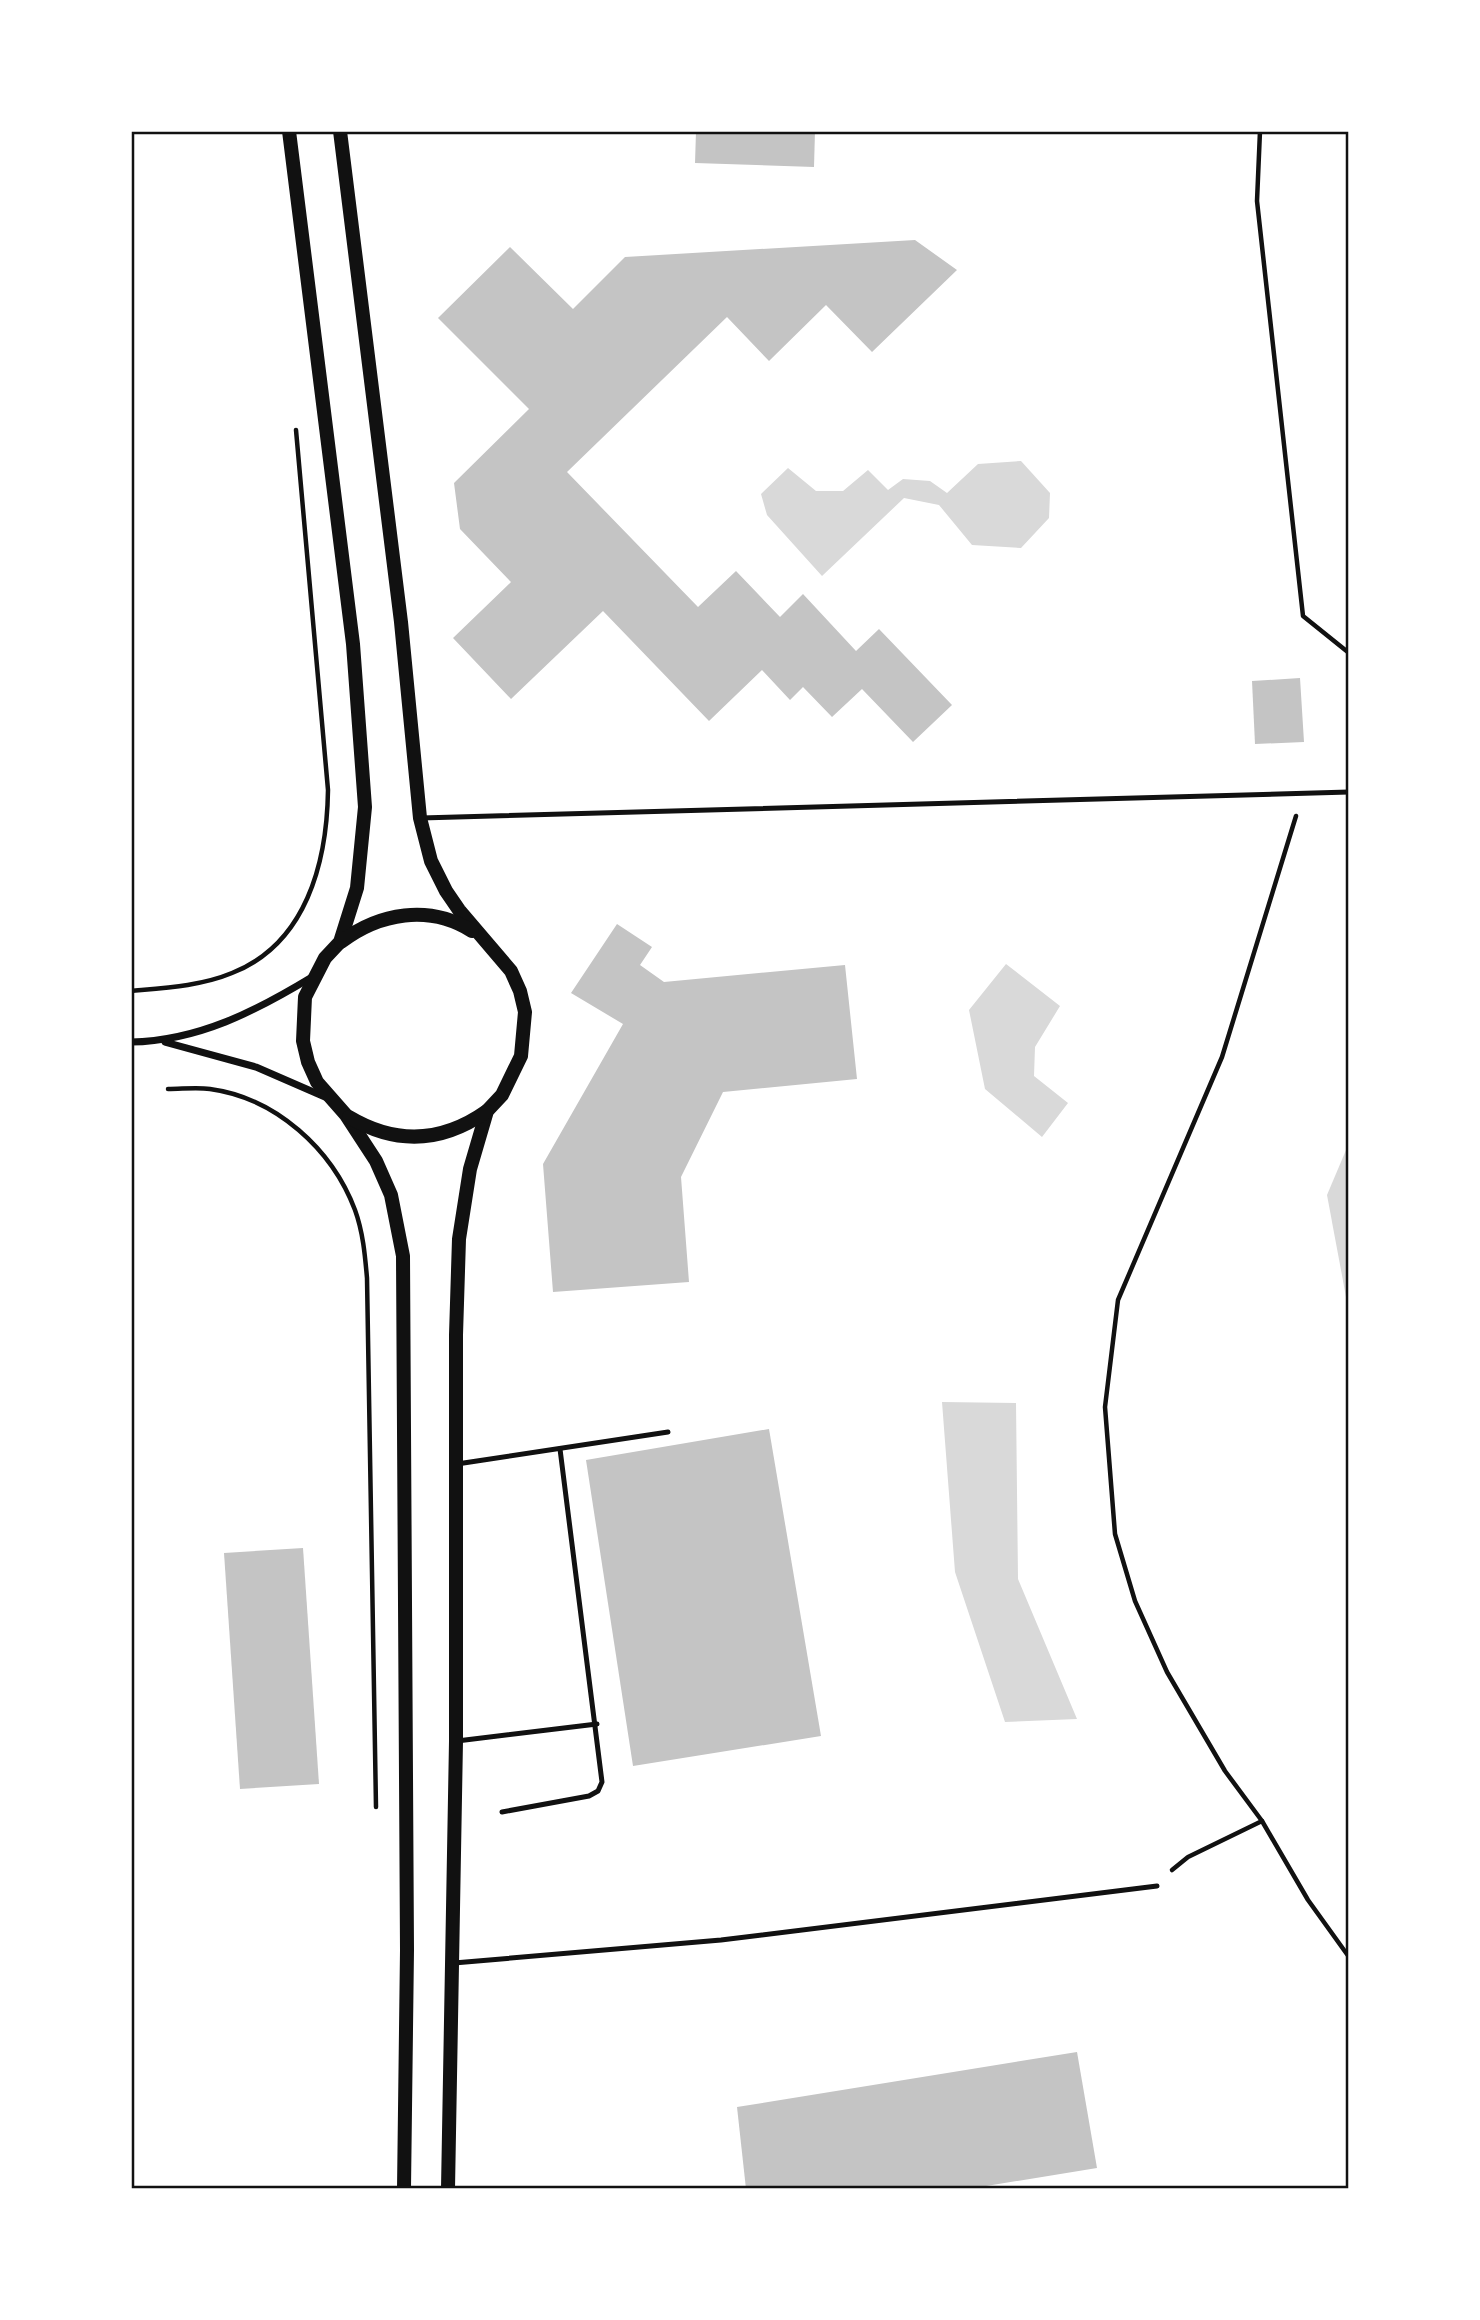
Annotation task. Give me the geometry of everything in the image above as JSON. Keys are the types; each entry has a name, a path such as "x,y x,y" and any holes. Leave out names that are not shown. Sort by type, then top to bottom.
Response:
{"main road":[{"path":"289,131 354,643 365,807 357,888 340,942 313,976 304,1008 303,1041 308,1062 330,1100 346,1115 376,1161 391,1195 403,1256 407,1950 404,2189"},
{"path":"340,131 401,622 420,818 431,861 446,891 510,971 520,991 525,1013 525,1034 517,1066 502,1095 487,1111 449,1133 406,1138 385,1134 346,1115"},
{"path":"340,942 378,920 421,915 463,926 482,938"},
{"path":"447,2189 456,1741 459,1239 470,1169 487,1111"}],"street":[{"path":"164,1042 229,1022 265,1005 313,976"},
{"path":"131,1042 164,1042 256,1067 330,1100"}],"lane":[{"path":"420,818 1349,792"},
{"path":"456,1464 668,1432"},
{"path":"502,1812 589,1796 598,1791 602,1782 597,1724 560,1450"},
{"path":"456,1741 597,1724"},
{"path":"451,1964 721,1940 1157,1886"}],"path":[{"path":"1261,131 1257,201 1303,616 1349,653"},
{"path":"131,991 205,981 256,962 278,942 299,916 319,868 328,822 328,790 294,416"},
{"path":"1303,794 1222,1057 1118,1300 1105,1406 1115,1534 1135,1601 1167,1672 1225,1771 1262,1821 1308,1900 1349,1957"},
{"path":"168,1089 209,1088 266,1107 288,1121 327,1160 355,1211 364,1243 367,1278 376,1814"},
{"path":"1157,1886 1188,1857 1262,1821"}],"shaded area":[{"path":"1021,461 1050,493 1049,518 1021,548 972,545 939,505 904,498 822,576 767,515 761,494 788,468 816,491 843,491 868,470 888,490 903,479 930,481 947,493 978,464"},
{"path":"1006,964 1060,1006 1035,1047 1034,1076 1068,1103 1042,1137 985,1089 969,1010"},
{"path":"1349,1143 1349,1313 1327,1195"},
{"path":"942,1402 1016,1403 1018,1579 1077,1719 1005,1722 955,1572"}],"building":[{"path":"696,131 815,131 814,167 695,163"},
{"path":"915,240 957,270 872,352 826,305 769,361 727,317 567,472 698,607 736,571 780,617 803,594 856,651 879,629 952,705 913,742 862,689 832,717 803,687 790,700 762,670 709,721 603,611 511,699 453,638 511,582 460,529 454,483 529,409 438,318 510,247 573,309 625,257"},
{"path":"1300,678 1304,742 1255,744 1252,681"},
{"path":"617,924 652,947 640,965 664,982 845,965 857,1079 723,1092 681,1177 689,1282 553,1292 543,1164 623,1024 571,993"},
{"path":"769,1429 821,1736 633,1766 586,1460"},
{"path":"303,1548 319,1784 240,1789 224,1553"},
{"path":"1077,2052 1097,2168 968,2189 746,2189 737,2107"}]}
